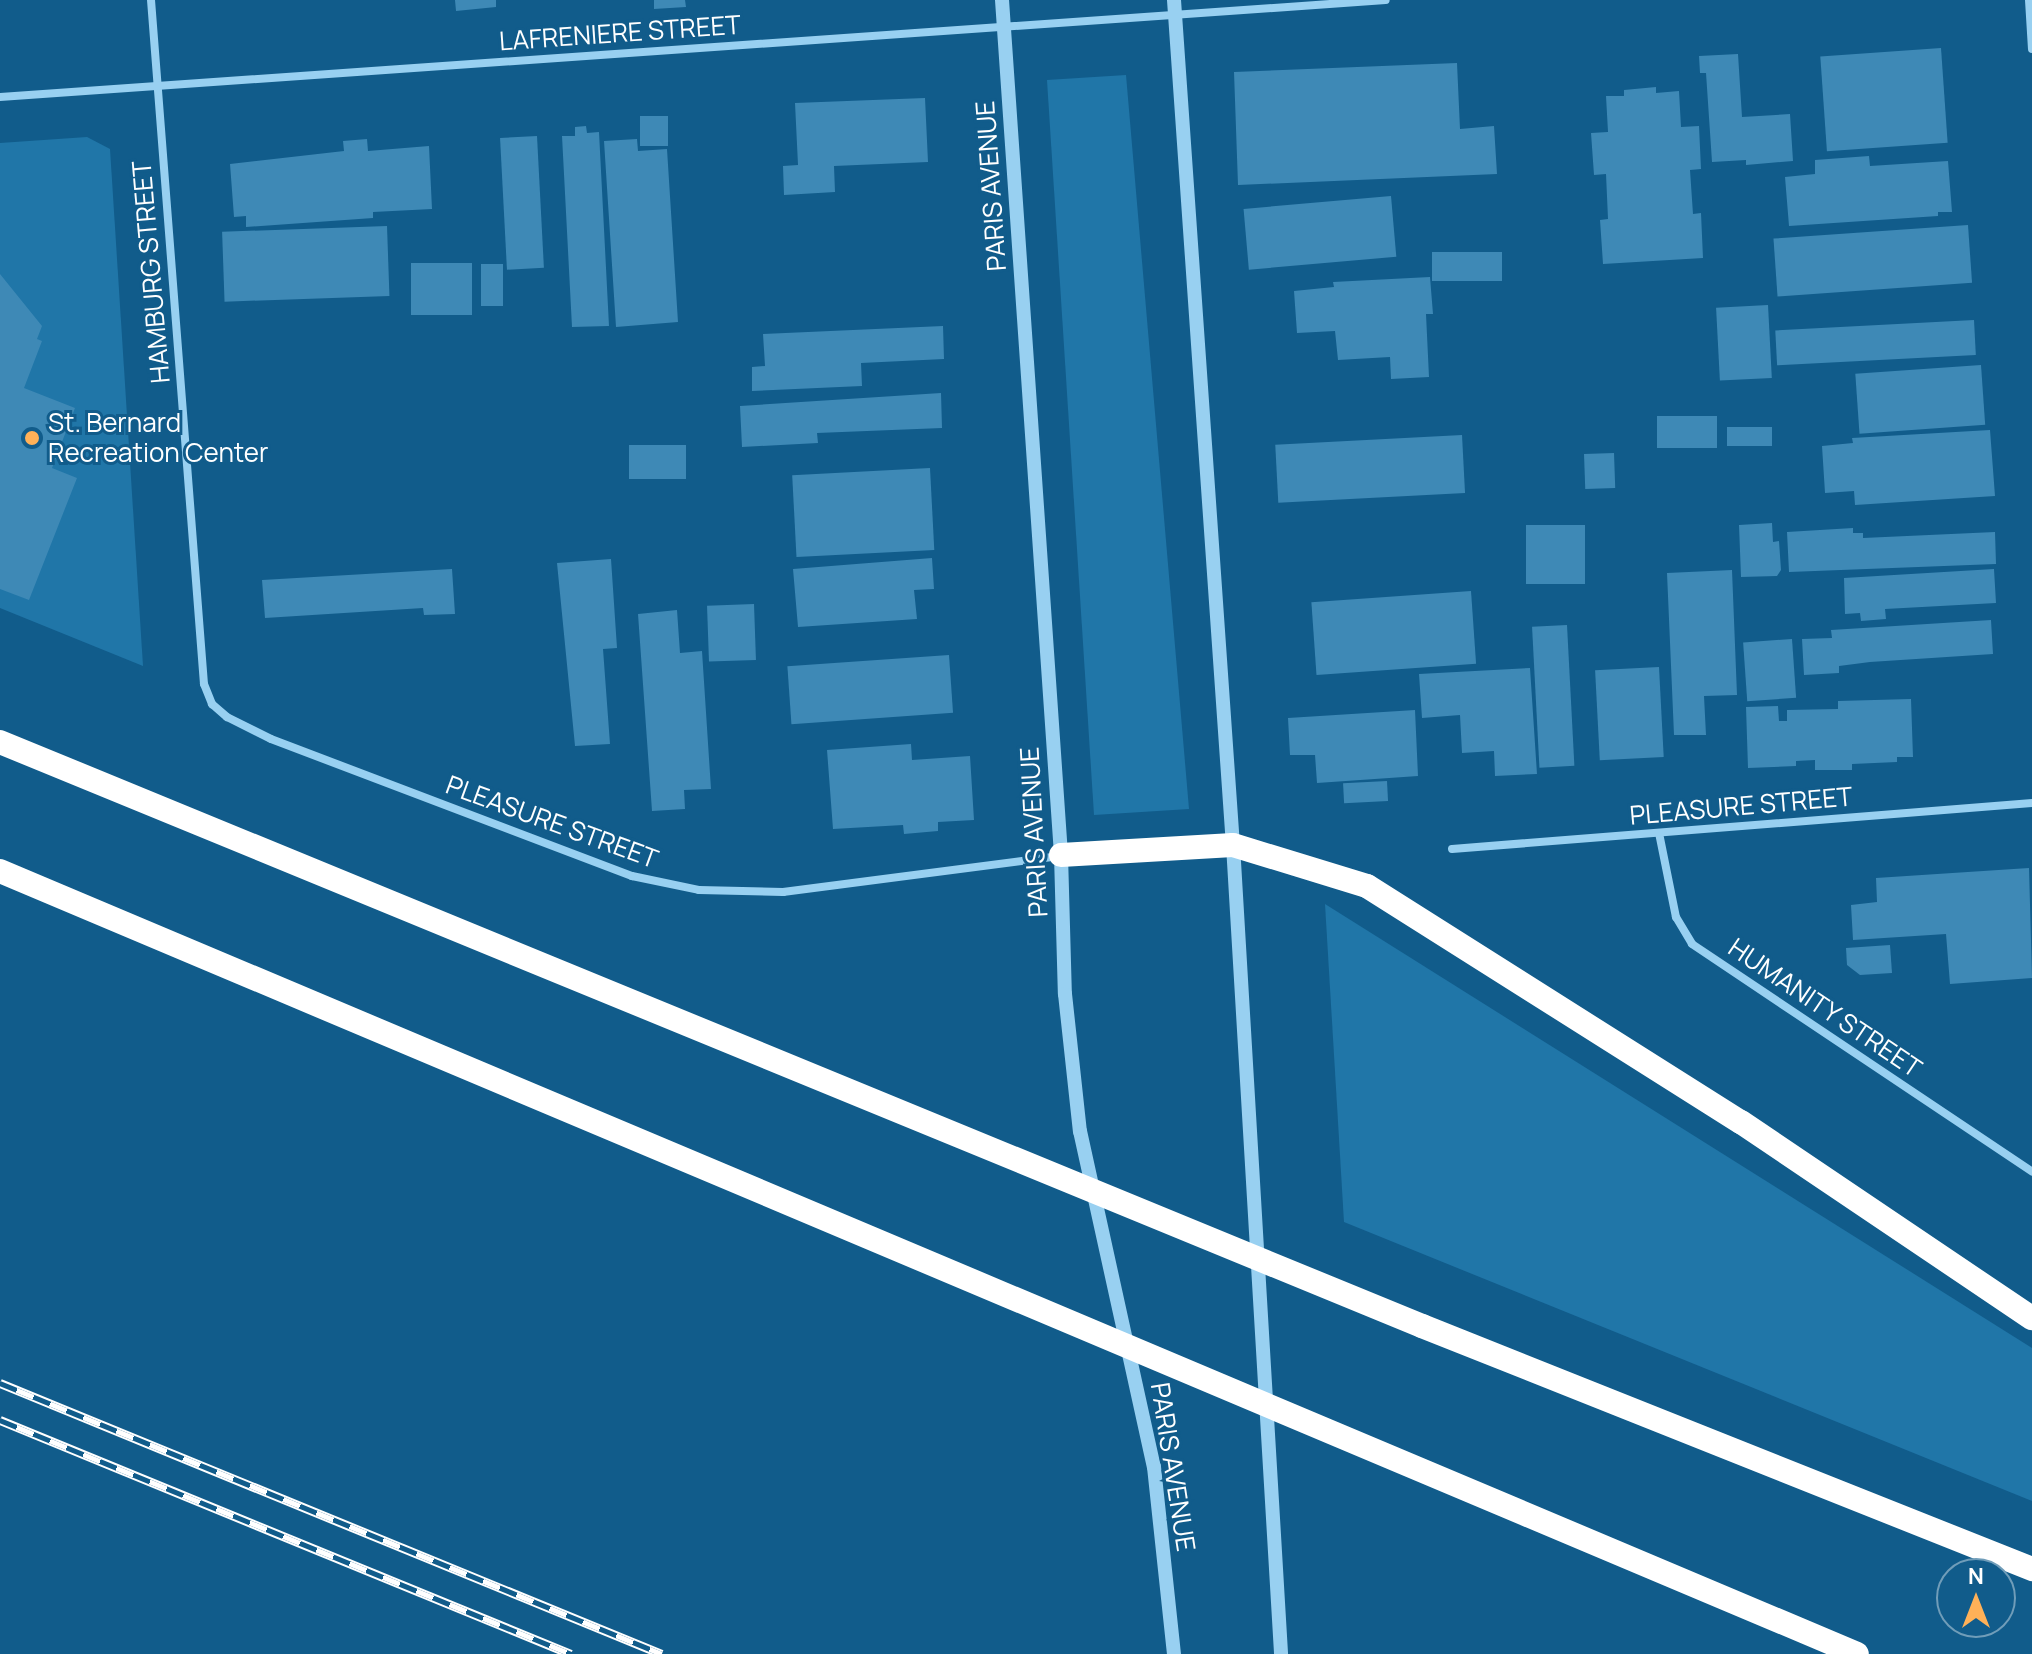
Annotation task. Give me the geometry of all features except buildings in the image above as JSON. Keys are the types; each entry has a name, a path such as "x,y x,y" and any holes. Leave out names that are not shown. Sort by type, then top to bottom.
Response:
{"highway":[{"path":"0,742 1407,1320 2032,1569"},
{"path":"1061,855 1233,845 1367,886 1741,1122 2032,1318"},
{"path":"0,871 1857,1654"}],"street":[{"name":"HAMBURG STREET","path":"151,0 204,684"},
{"name":"PARIS AVENUE","path":"1002,0 1061,855 1065,994 1080,1131 1154,1467 1174,1654"},
{"path":"1174,0 1233,845 1281,1654"},
{"name":"LAFRENIERE STREET","path":"0,97 1386,0"},
{"path":"2029,0 2032,49"},
{"name":"PLEASURE STREET","path":"204,684 212,704 227,717 271,739 632,876 699,890 783,892 1061,855"},
{"name":"PLEASURE STREET","path":"1452,849 2032,803"},
{"name":"HUMANITY STREET","path":"1659,833 1676,917 1692,944 2032,1172"}],"shaded area":[{"path":"1126,75 1189,809 1094,815 1047,80"},
{"path":"87,137 110,149 143,666 0,608 0,143"},
{"path":"1325,904 2032,1348 2032,1501 1344,1222"}],"railway":[{"path":"0,1383 662,1654"},
{"path":"0,1420 571,1654"}],"place":[{"name":"St. Bernard Recreation Center","path":"32,438"}]}
